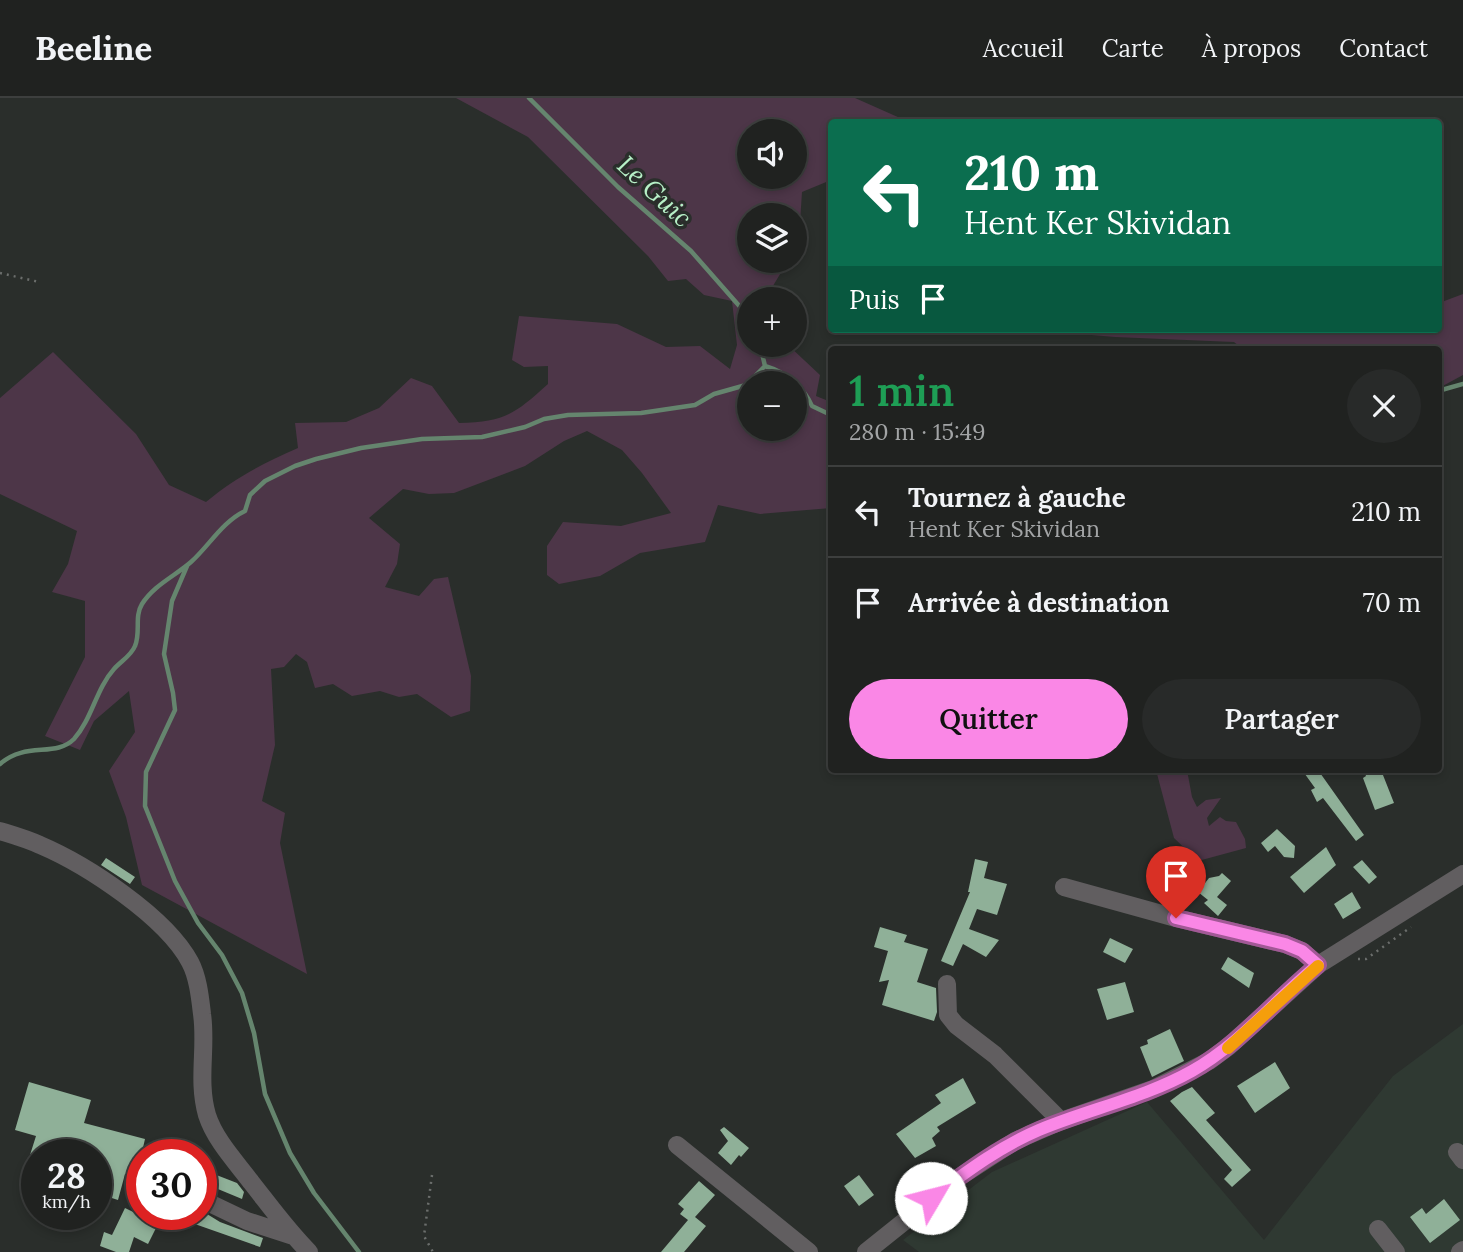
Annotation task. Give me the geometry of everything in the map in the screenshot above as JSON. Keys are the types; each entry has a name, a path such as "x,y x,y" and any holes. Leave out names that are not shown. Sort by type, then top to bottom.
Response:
{"street":[{"path":"0,831 40,845 74,862 130,900 179,944 191,965 203,1017 201,1077 207,1116 224,1146 293,1236 309,1252"},
{"path":"866,1252 931,1198 1015,1141 1060,1121 1153,1089 1209,1061 1238,1039 1318,965 1463,874"},
{"path":"1064,887 1285,944 1302,951 1318,965"},
{"path":"947,984 948,1015 956,1025 995,1055 1060,1121"},
{"path":"677,1145 809,1252"},
{"path":"217,1207 247,1221 293,1236"},
{"path":"1378,1229 1396,1252"}],"path":[{"path":"0,273 39,282"},
{"path":"432,1175 425,1236 433,1252"}],"shaded area":[{"path":"456,98 855,98 902,119 828,119 828,181 802,192 801,203 737,203 737,273 781,273 772,287 737,287 737,345 732,301 704,295 686,279 668,281 648,256 528,137"},
{"path":"1463,294 1463,375 1442,386 1442,346 1239,346 1234,342 1068,333 1442,333 1442,302"},
{"path":"519,316 617,324 666,347 700,346 730,369 737,345 737,357 801,357 820,375 816,396 828,401 828,508 760,514 718,505 705,542 640,553 600,576 559,584 547,575 547,546 563,522 621,526 671,513 622,450 587,431 564,441 525,466 454,493 429,494 403,489 369,518 400,544 397,564 385,587 419,596 434,579 448,577 471,676 470,711 451,717 417,694 399,697 380,691 352,696 333,684 315,688 307,662 296,654 284,667 271,669 275,745 262,801 285,813 280,843 307,974 142,885 126,817 109,771 135,732 129,691 94,721 80,750 45,736 85,657 85,601 52,592 68,564 77,531 0,494 0,398 53,352 136,434 169,485 206,502 250,472 298,448 295,423 346,422 379,408 411,378 432,386 459,423 487,421 517,409 548,384 548,366 524,367 512,360"},
{"path":"1157,773 1188,773 1192,797 1197,807 1206,800 1221,798 1207,818 1209,826 1220,817 1236,822 1245,839 1246,848 1198,861 1174,838"},
{"path":"1463,1024 1463,1252 919,1252 903,1240 992,1172 1147,1102 1264,1240 1393,1076"}],"building":[{"path":"1304,773 1320,773 1364,835 1356,841 1323,798 1317,802 1311,790 1315,788"},
{"path":"1365,773 1382,773 1394,803 1375,810 1363,778"},
{"path":"1277,829 1295,846 1294,858 1284,857 1275,846 1268,852 1261,843"},
{"path":"1326,847 1336,865 1304,893 1290,877"},
{"path":"106,858 135,877 130,884 101,865"},
{"path":"975,859 988,862 984,878 1007,884 997,915 977,909 969,929 999,940 986,957 963,944 953,966 941,961 970,892"},
{"path":"1362,860 1377,877 1369,884 1353,867"},
{"path":"1222,873 1231,881 1217,897 1227,905 1218,916 1204,903 1208,900 1198,892 1209,878"},
{"path":"1352,892 1361,908 1343,919 1334,904"},
{"path":"880,927 907,935 904,942 928,949 917,982 936,988 937,1012 934,1021 882,1005 889,980 879,982 888,951 874,947"},
{"path":"1110,938 1133,949 1125,963 1103,952"},
{"path":"1228,957 1254,973 1249,988 1221,969"},
{"path":"1125,982 1134,1012 1107,1020 1097,989"},
{"path":"1170,1029 1184,1061 1152,1077 1140,1047 1148,1044 1147,1040"},
{"path":"1275,1062 1290,1088 1255,1113 1237,1086"},
{"path":"963,1078 976,1103 937,1127 940,1131 932,1138 936,1146 915,1158 896,1134 941,1103 935,1095"},
{"path":"29,1082 91,1100 84,1123 145,1139 126,1139 126,1174 118,1200 112,1198 112,1139 35,1139 36,1136 15,1130"},
{"path":"1192,1087 1215,1113 1206,1120 1251,1170 1232,1187 1224,1179 1232,1170 1170,1101"},
{"path":"724,1127 749,1148 731,1165 718,1153 728,1141 720,1130"},
{"path":"217,1175 237,1183 244,1192 242,1199 217,1189"},
{"path":"859,1175 874,1195 859,1206 844,1186"},
{"path":"699,1181 715,1195 695,1217 706,1226 684,1252 661,1252 688,1220 680,1214 684,1209 678,1204"},
{"path":"1444,1199 1460,1220 1430,1243 1410,1217 1422,1208 1426,1214"},
{"path":"125,1208 126,1230 155,1230 148,1244 134,1237 129,1252 116,1252 100,1246 104,1232 112,1235"},
{"path":"217,1220 263,1238 260,1247 212,1230 217,1230"}],"waterway":[{"name":"Le Guic","path":"529,98 618,187 691,251 737,303"},
{"name":"Le Guic","path":"763,357 765,366"},
{"name":"Le Guic","path":"765,366 787,376 799,387 812,406 828,414"},
{"path":"0,764 20,753 58,748 74,739 108,677 133,650 137,641 140,609 147,597 191,562 223,528 245,511 250,495 265,481 295,466 361,448 422,439 482,437 568,415 641,413 695,405 714,394 746,385 765,366"},
{"name":"Le Guic","path":"1442,390 1463,384"},
{"path":"187,566 172,601 164,654 175,710 146,772 145,806 175,881 198,923 222,955 242,993 254,1033 265,1094 290,1153 314,1193 359,1252"}],"slow traffic":[{"path":"1228,1048 1318,966"}],"route":[{"path":"931,1198 1015,1141 1060,1121 1173,1081 1209,1061 1318,965 1302,951 1285,944 1176,918"}]}
